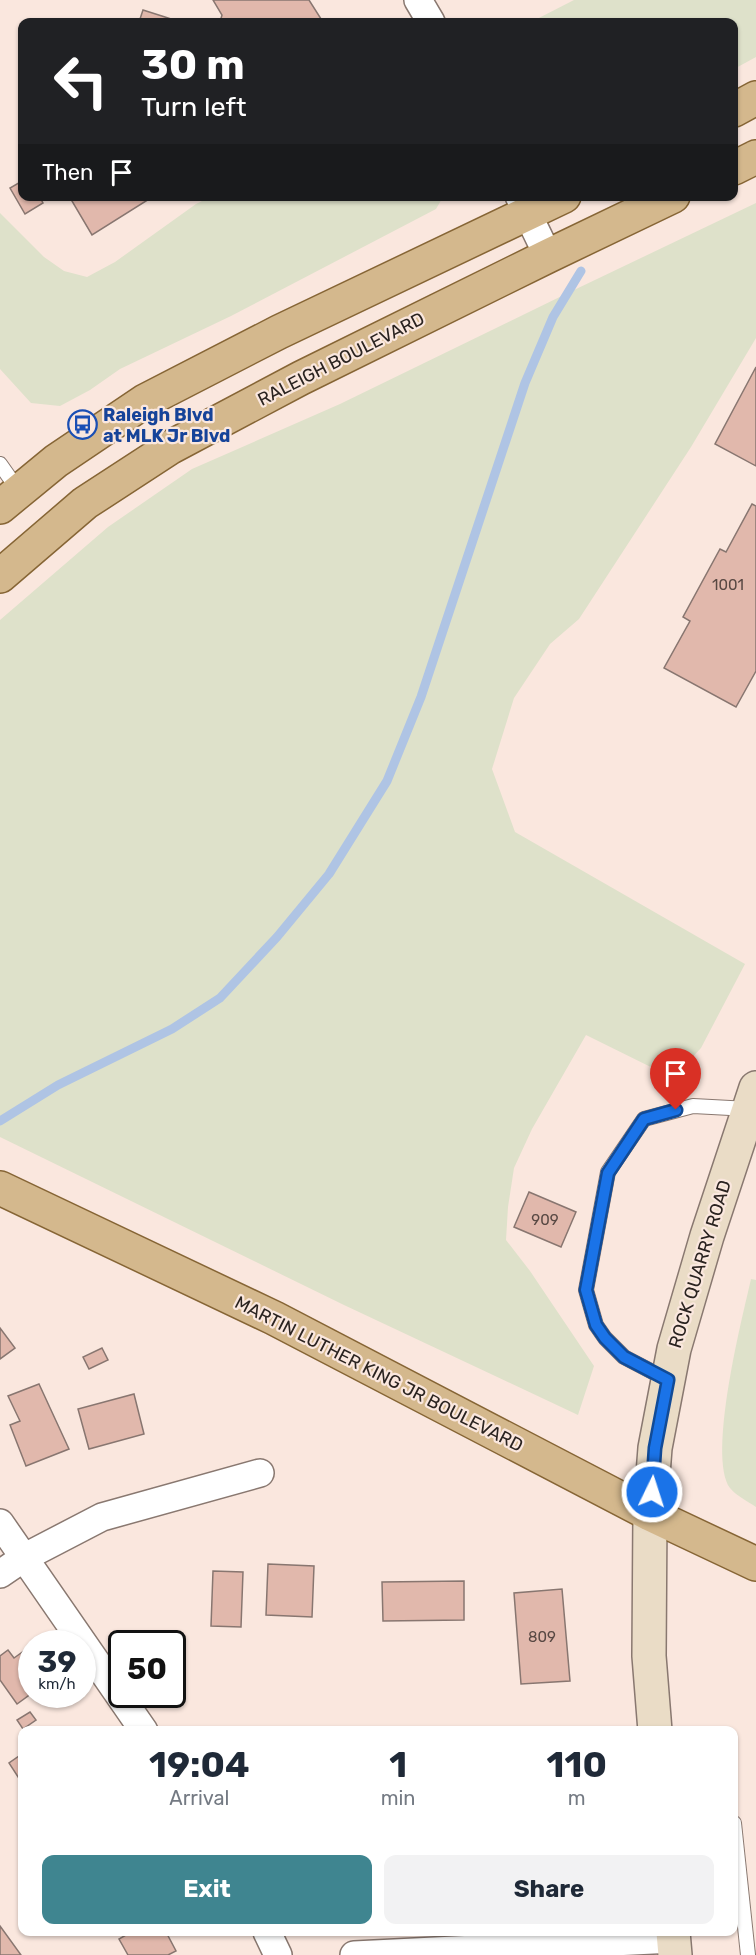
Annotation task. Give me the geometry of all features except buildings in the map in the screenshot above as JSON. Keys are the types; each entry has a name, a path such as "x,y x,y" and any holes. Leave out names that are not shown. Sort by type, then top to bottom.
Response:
{"main road":[{"path":"738,108 756,98"},
{"path":"738,166 756,157"},
{"path":"10,499 56,461 146,401 523,205 541,201"},
{"name":"RALEIGH BOULEVARD","path":"0,576 85,503 171,447 312,373 663,201"},
{"name":"ROCK QUARRY ROAD","path":"655,1726 649,1656 650,1514 655,1448 674,1349 707,1236 753,1098"},
{"name":"MARTIN LUTHER KING JR BOULEVARD","path":"0,1188 273,1318 650,1514 756,1564"}],"street":[{"path":"418,0 429,18"},
{"path":"523,205 548,256"},
{"path":"0,1574 25,1557 102,1517 260,1473"},
{"path":"0,1523 141,1726"},
{"path":"269,1936 278,1955"},
{"path":"354,1955 560,1938 674,1942"}],"lane":[{"path":"0,464 10,499"},
{"path":"668,1380 624,1357 596,1325 586,1290 608,1173 644,1119 693,1106 753,1098"},
{"path":"738,1848 751,1928 748,1955"}],"green space":[{"path":"574,0 756,0 756,57 738,67 738,18 539,18"},
{"path":"202,201 441,201 436,209 231,316 120,369 90,390 60,406 31,403 0,369 0,213 44,257 64,271 87,277 115,262"},
{"path":"756,203 756,338 691,447 579,619 550,644 514,698 492,769 515,832 745,964 701,1048 673,1078 586,1035 532,1129 514,1168 506,1240 530,1271 594,1366 578,1415 344,1305 0,1137 0,620 108,527 192,469 340,404"},
{"path":"751,1279 756,1280 756,1507 730,1488 724,1471 722,1447 728,1386"}],"waterway":[{"path":"0,1121 58,1085 172,1029 220,998 277,937 329,874 387,781 421,697 525,383 553,317 581,271"}],"place":[{"name":"Raleigh Blvd at MLK Jr Blvd","path":"82,425"}],"route":[{"path":"652,1492 655,1448 668,1380 624,1357 605,1338 596,1325 586,1290 608,1173 644,1119 676,1110"}]}
